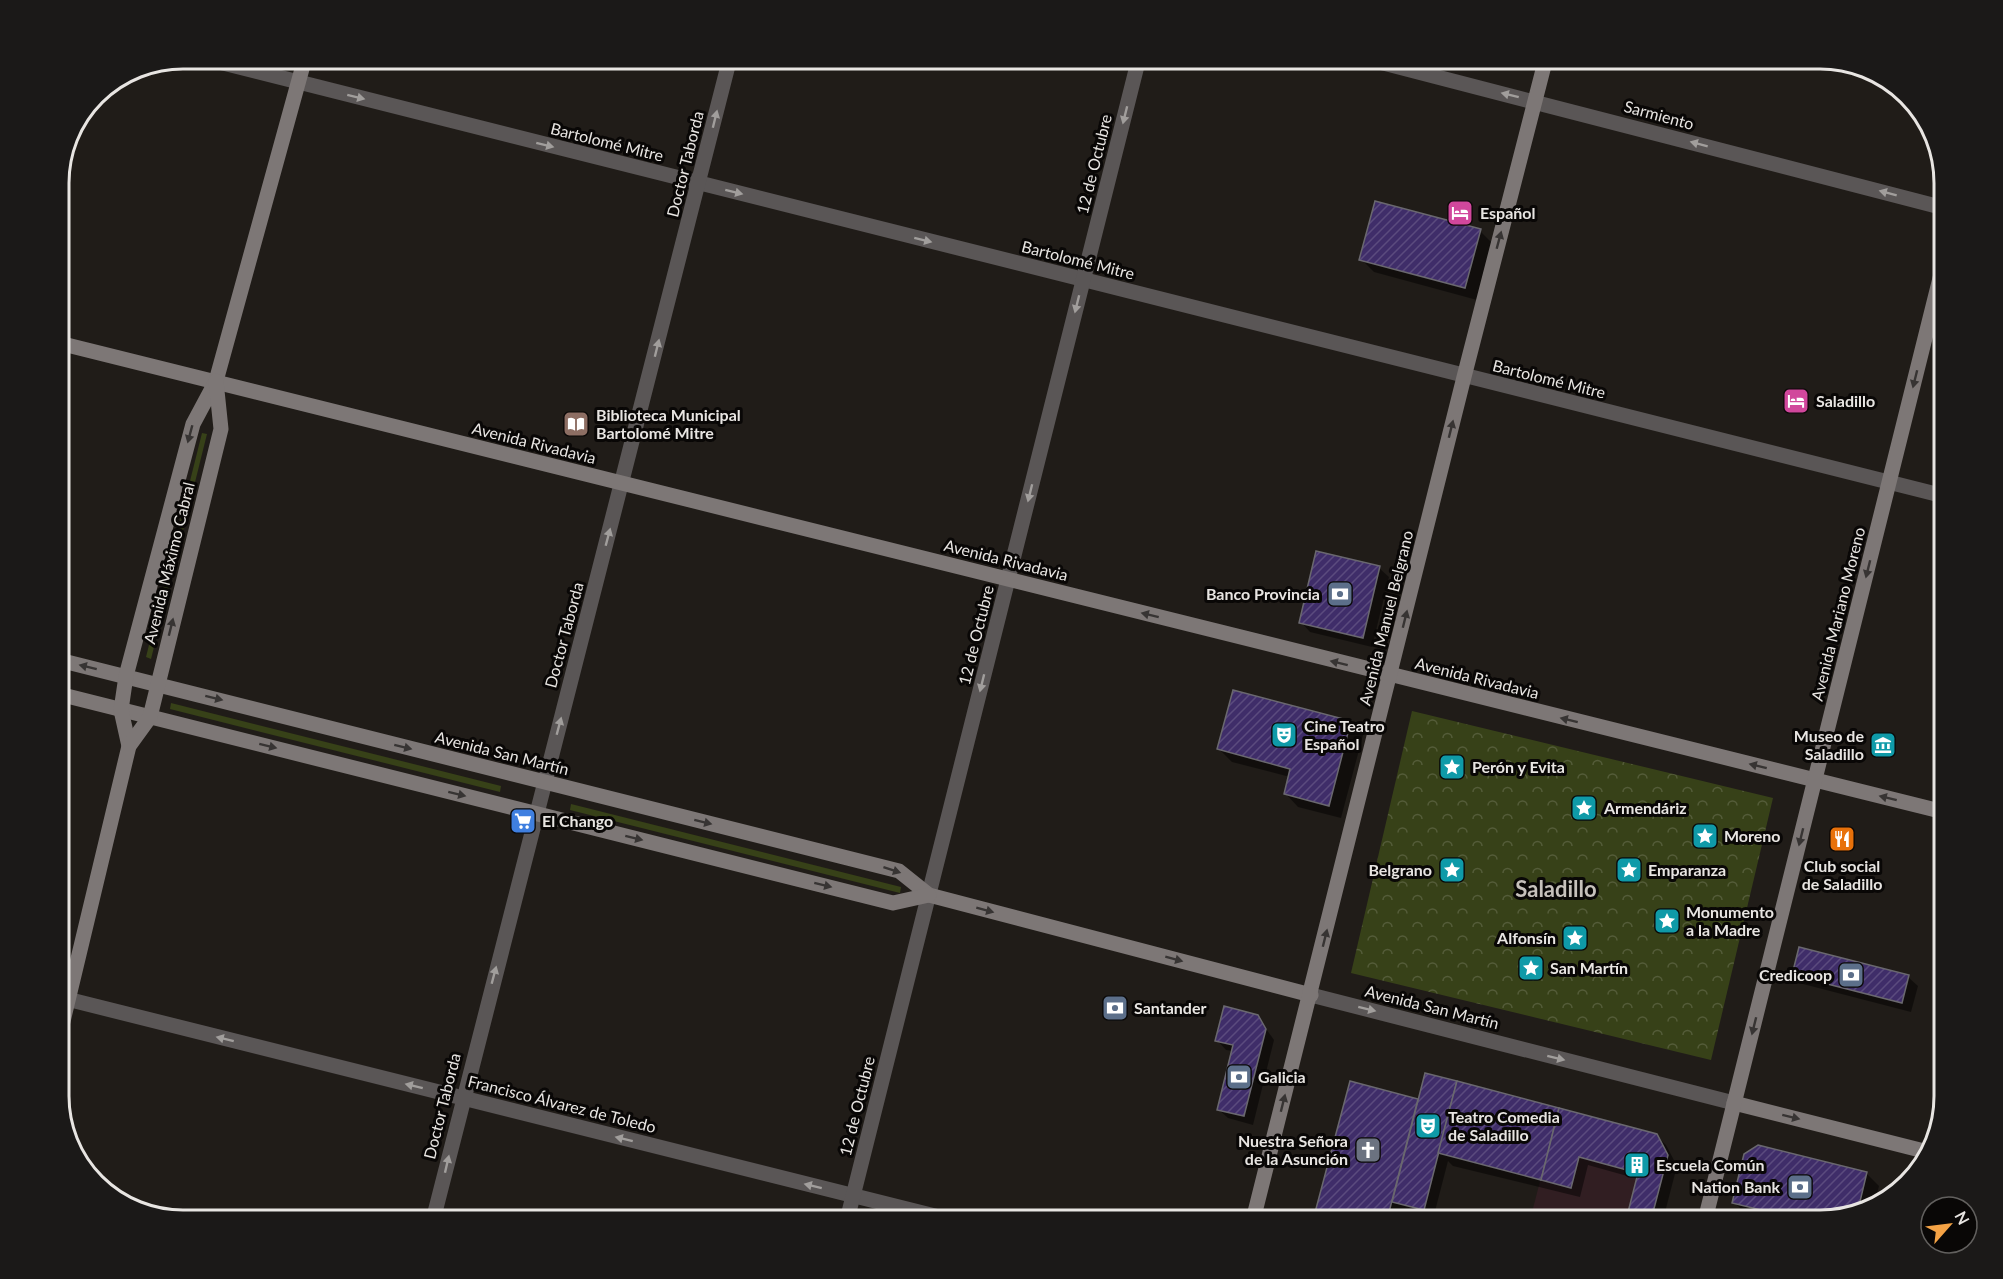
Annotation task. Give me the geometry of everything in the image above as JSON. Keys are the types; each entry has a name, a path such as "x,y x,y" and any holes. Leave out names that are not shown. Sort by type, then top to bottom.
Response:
{"main road":[{"name":"Avenida Máximo Cabral","path":"129,746 121,710 126,676 193,424 216,381 302,69"},
{"name":"Avenida Manuel Belgrano","path":"1256,1210 1544,69"},
{"name":"Avenida Mariano Moreno","path":"1708,1210 1934,302"},
{"name":"Avenida Rivadavia","path":"69,345 1934,810"},
{"name":"Avenida Máximo Cabral","path":"69,975 129,746 150,717 221,429 216,381"},
{"name":"Avenida San Martín","path":"69,662 899,871 929,895 1311,995"},
{"name":"Avenida San Martín","path":"69,697 893,903 929,895"},
{"name":"Avenida San Martín","path":"1734,1103 1920,1150"}],"street":[{"name":"Bartolomé Mitre","path":"247,69 1934,493"},
{"name":"Doctor Taborda","path":"436,1210 462,1098 727,69"},
{"name":"12 de Octubre","path":"850,1210 1136,69"},
{"name":"Sarmiento","path":"1407,69 1934,205"},
{"name":"Avenida San Martín","path":"1311,995 1734,1103"},
{"name":"Francisco Álvarez de Toledo","path":"69,1000 908,1210"}],"shaded area":[{"name":"Escuela Común","path":"1559,1108 1657,1134 1668,1155 1654,1210 1533,1210"}],"green space":[{"path":"202,433 207,434 151,659 146,657"},
{"path":"171,703 501,786 500,792 170,709"},
{"path":"1412,711 1773,798 1711,1060 1351,973"},
{"path":"571,804 901,887 900,893 570,810"}],"building":[{"path":"1375,201 1481,229 1465,288 1359,260"},
{"name":"Banco Provincia","path":"1316,551 1380,566 1363,638 1299,623"},
{"name":"Cine Teatro Español","path":"1233,690 1351,721 1329,806 1284,794 1290,769 1217,749"},
{"name":"Credicoop","path":"1799,947 1909,975 1902,1003 1792,975"},
{"name":"Galicia","path":"1224,1006 1258,1015 1266,1029 1244,1116 1217,1110 1233,1045 1215,1041"},
{"name":"Teatro Comedia de Saladillo","path":"1425,1073 1457,1081 1424,1210 1392,1202"},
{"name":"Nuestra Señora de la Asunción","path":"1350,1081 1418,1099 1390,1210 1316,1210"},
{"path":"1457,1081 1559,1108 1541,1180 1438,1153"},
{"name":"Escuela Común","path":"1559,1108 1657,1134 1668,1155 1654,1210 1629,1210 1638,1173 1579,1157 1571,1188 1541,1180"},
{"name":"Nation Bank","path":"1758,1145 1867,1172 1860,1202 1835,1209 1820,1210 1761,1210 1732,1203 1744,1154"}],"place":[{"name":"Español","path":"1460,213"},
{"name":"Saladillo","path":"1796,401"},
{"name":"Biblioteca Municipal Bartolomé Mitre","path":"576,424"},
{"name":"Banco Provincia","path":"1340,594"},
{"name":"Cine Teatro Español","path":"1284,735"},
{"name":"Museo de Saladillo","path":"1883,745"},
{"name":"Perón y Evita","path":"1452,767"},
{"name":"Armendáriz","path":"1584,808"},
{"name":"El Chango","path":"523,821"},
{"name":"Moreno","path":"1705,836"},
{"name":"Club social de Saladillo","path":"1842,839"},
{"name":"Belgrano","path":"1452,870"},
{"name":"Emparanza","path":"1629,870"},
{"name":"Monumento a la Madre","path":"1667,921"},
{"name":"Alfonsín","path":"1575,938"},
{"name":"San Martín","path":"1531,968"},
{"name":"Credicoop","path":"1851,975"},
{"name":"Santander","path":"1115,1008"},
{"name":"Galicia","path":"1239,1077"},
{"name":"Teatro Comedia de Saladillo","path":"1428,1126"},
{"name":"Nuestra Señora de la Asunción","path":"1368,1150"},
{"name":"Escuela Común","path":"1637,1165"},
{"name":"Nation Bank","path":"1800,1187"}],"district":[{"name":"Saladillo","path":"1556,889"}]}
